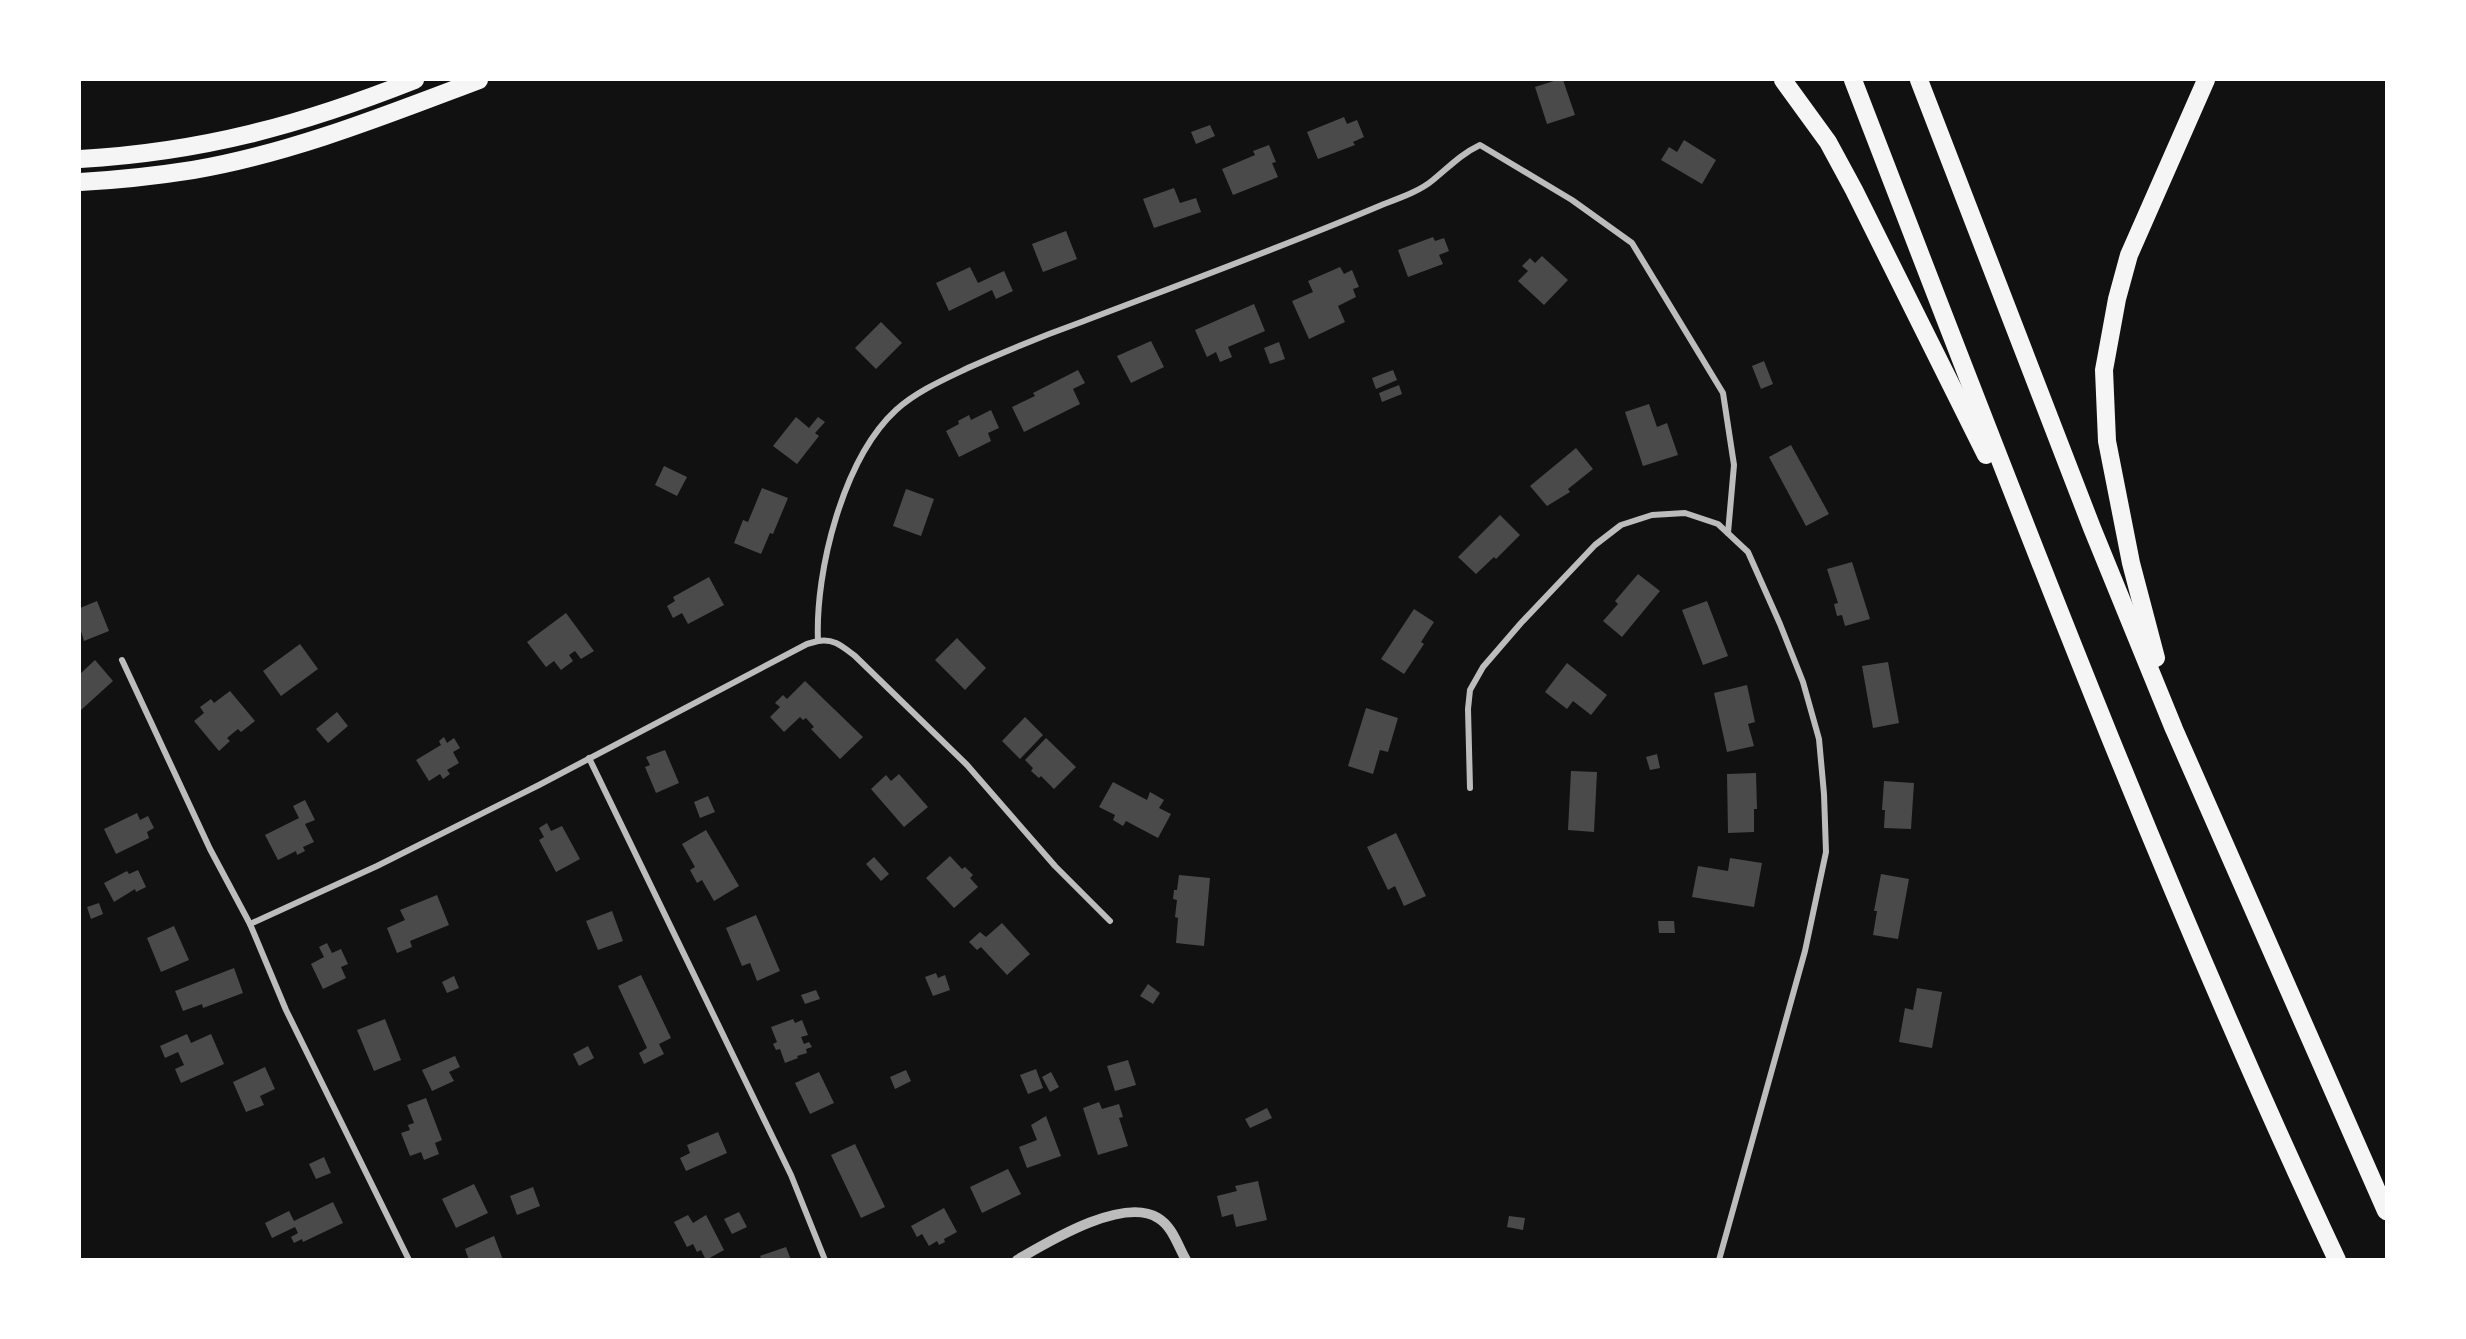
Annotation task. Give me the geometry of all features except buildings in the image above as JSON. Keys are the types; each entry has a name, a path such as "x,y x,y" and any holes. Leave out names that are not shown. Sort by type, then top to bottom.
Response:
{"highway":[{"path":"80,159 122,157 240,137 332,111 415,80"},
{"path":"80,182 120,180 193,170 253,156 374,120 479,80"},
{"path":"1784,80 1828,142 1974,429 2056,604"},
{"path":"1852,80 2113,747 2228,1016 2337,1260"},
{"path":"1919,80 2092,528 2174,729 2386,1211"},
{"path":"2174,729 2131,563 2116,493 2107,441 2104,370 2117,299 2129,255 2206,80"}],"street":[{"path":"818,641 817,615 821,575 848,485 875,435 885,421 903,404 945,379 1021,344 1258,255 1385,204 1431,182 1465,152 1480,145 1572,200 1632,243 1723,393 1734,465 1728,533"},
{"path":"1470,788 1468,709 1470,690 1483,667 1513,631 1595,545 1621,525 1652,515 1685,513 1718,524 1748,552 1803,682 1819,739 1826,852 1805,951 1719,1260"},
{"path":"250,924 377,866 807,644 827,640 855,656 967,765 1055,866 1110,921"},
{"path":"122,660 207,844 250,924 286,1010 409,1260"},
{"path":"589,758 786,1165 825,1260"},
{"path":"1017,1260 1086,1224 1131,1212 1156,1216 1163,1221 1170,1229 1186,1260"}]}
